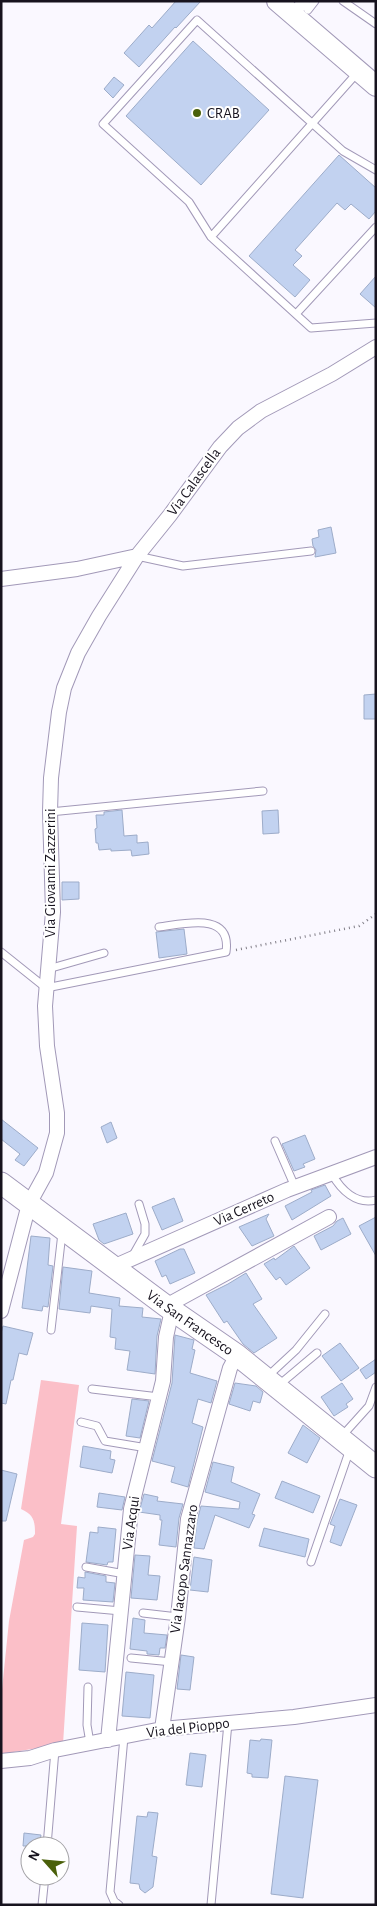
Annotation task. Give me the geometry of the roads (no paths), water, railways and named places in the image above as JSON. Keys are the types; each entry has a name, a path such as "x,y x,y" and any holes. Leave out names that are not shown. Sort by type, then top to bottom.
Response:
{"main road":[{"path":"277,1 367,70"},
{"path":"305,4 367,70 376,86"},
{"name":"Via San Francesco","path":"1,1183 63,1229 123,1263 169,1308 237,1355 376,1467"}],"street":[{"name":"Via Calascella","path":"137,556 163,525 216,452 238,428 261,411 332,374 376,347"},
{"path":"1,579 77,569 137,556"},
{"name":"Via Giovanni Zazzerini","path":"28,1204 39,1189 46,1174 57,1132 57,1113 45,1026 46,988 53,912 50,812 54,745 59,712 67,679 78,653 92,627 137,556"},
{"name":"Via Cerreto","path":"123,1263 295,1187 376,1157"},
{"path":"1,1311 28,1204"},
{"path":"169,1308 329,1217"},
{"name":"Via Acqui","path":"108,1740 131,1509 163,1381 169,1308"},
{"name":"Via Iacopo Sannazzaro","path":"162,1729 178,1617 188,1519 230,1368 237,1355"},
{"name":"Via del Pioppo","path":"1,1761 30,1758 55,1750 162,1729 294,1716 376,1705"}],"lane":[{"path":"343,1 376,24"},
{"path":"376,170 343,151 196,20 103,124 189,202 211,237 311,328 376,323"},
{"path":"211,237 312,124 367,70"},
{"path":"296,314 376,227"},
{"path":"137,556 184,566 311,551"},
{"path":"50,812 263,791"},
{"path":"1,952 46,988 226,952 227,940 225,935 223,931 214,925 196,922 159,927"},
{"path":"48,969 104,953"},
{"path":"275,1141 295,1187"},
{"path":"332,1174 342,1189 351,1196 366,1201 376,1200"},
{"path":"123,1263 135,1250 145,1234 145,1224 139,1204"},
{"path":"51,1330 63,1229"},
{"path":"271,1383 325,1314"},
{"path":"271,1383 317,1353"},
{"path":"311,1562 345,1442 369,1406 376,1387"},
{"path":"92,1389 159,1397"},
{"path":"81,1422 97,1426 105,1441 147,1448"},
{"path":"86,1567 125,1574"},
{"path":"77,1607 121,1611"},
{"path":"143,1613 178,1617"},
{"path":"131,1658 172,1662"},
{"path":"88,1687 87,1725 90,1743"},
{"path":"211,1905 228,1723"},
{"path":"119,1905 114,1901 110,1892 124,1737"},
{"path":"48,1836 55,1750"},
{"path":"42,1905 43,1886"}],"place":[{"name":"CRAB","path":"197,113"}]}
